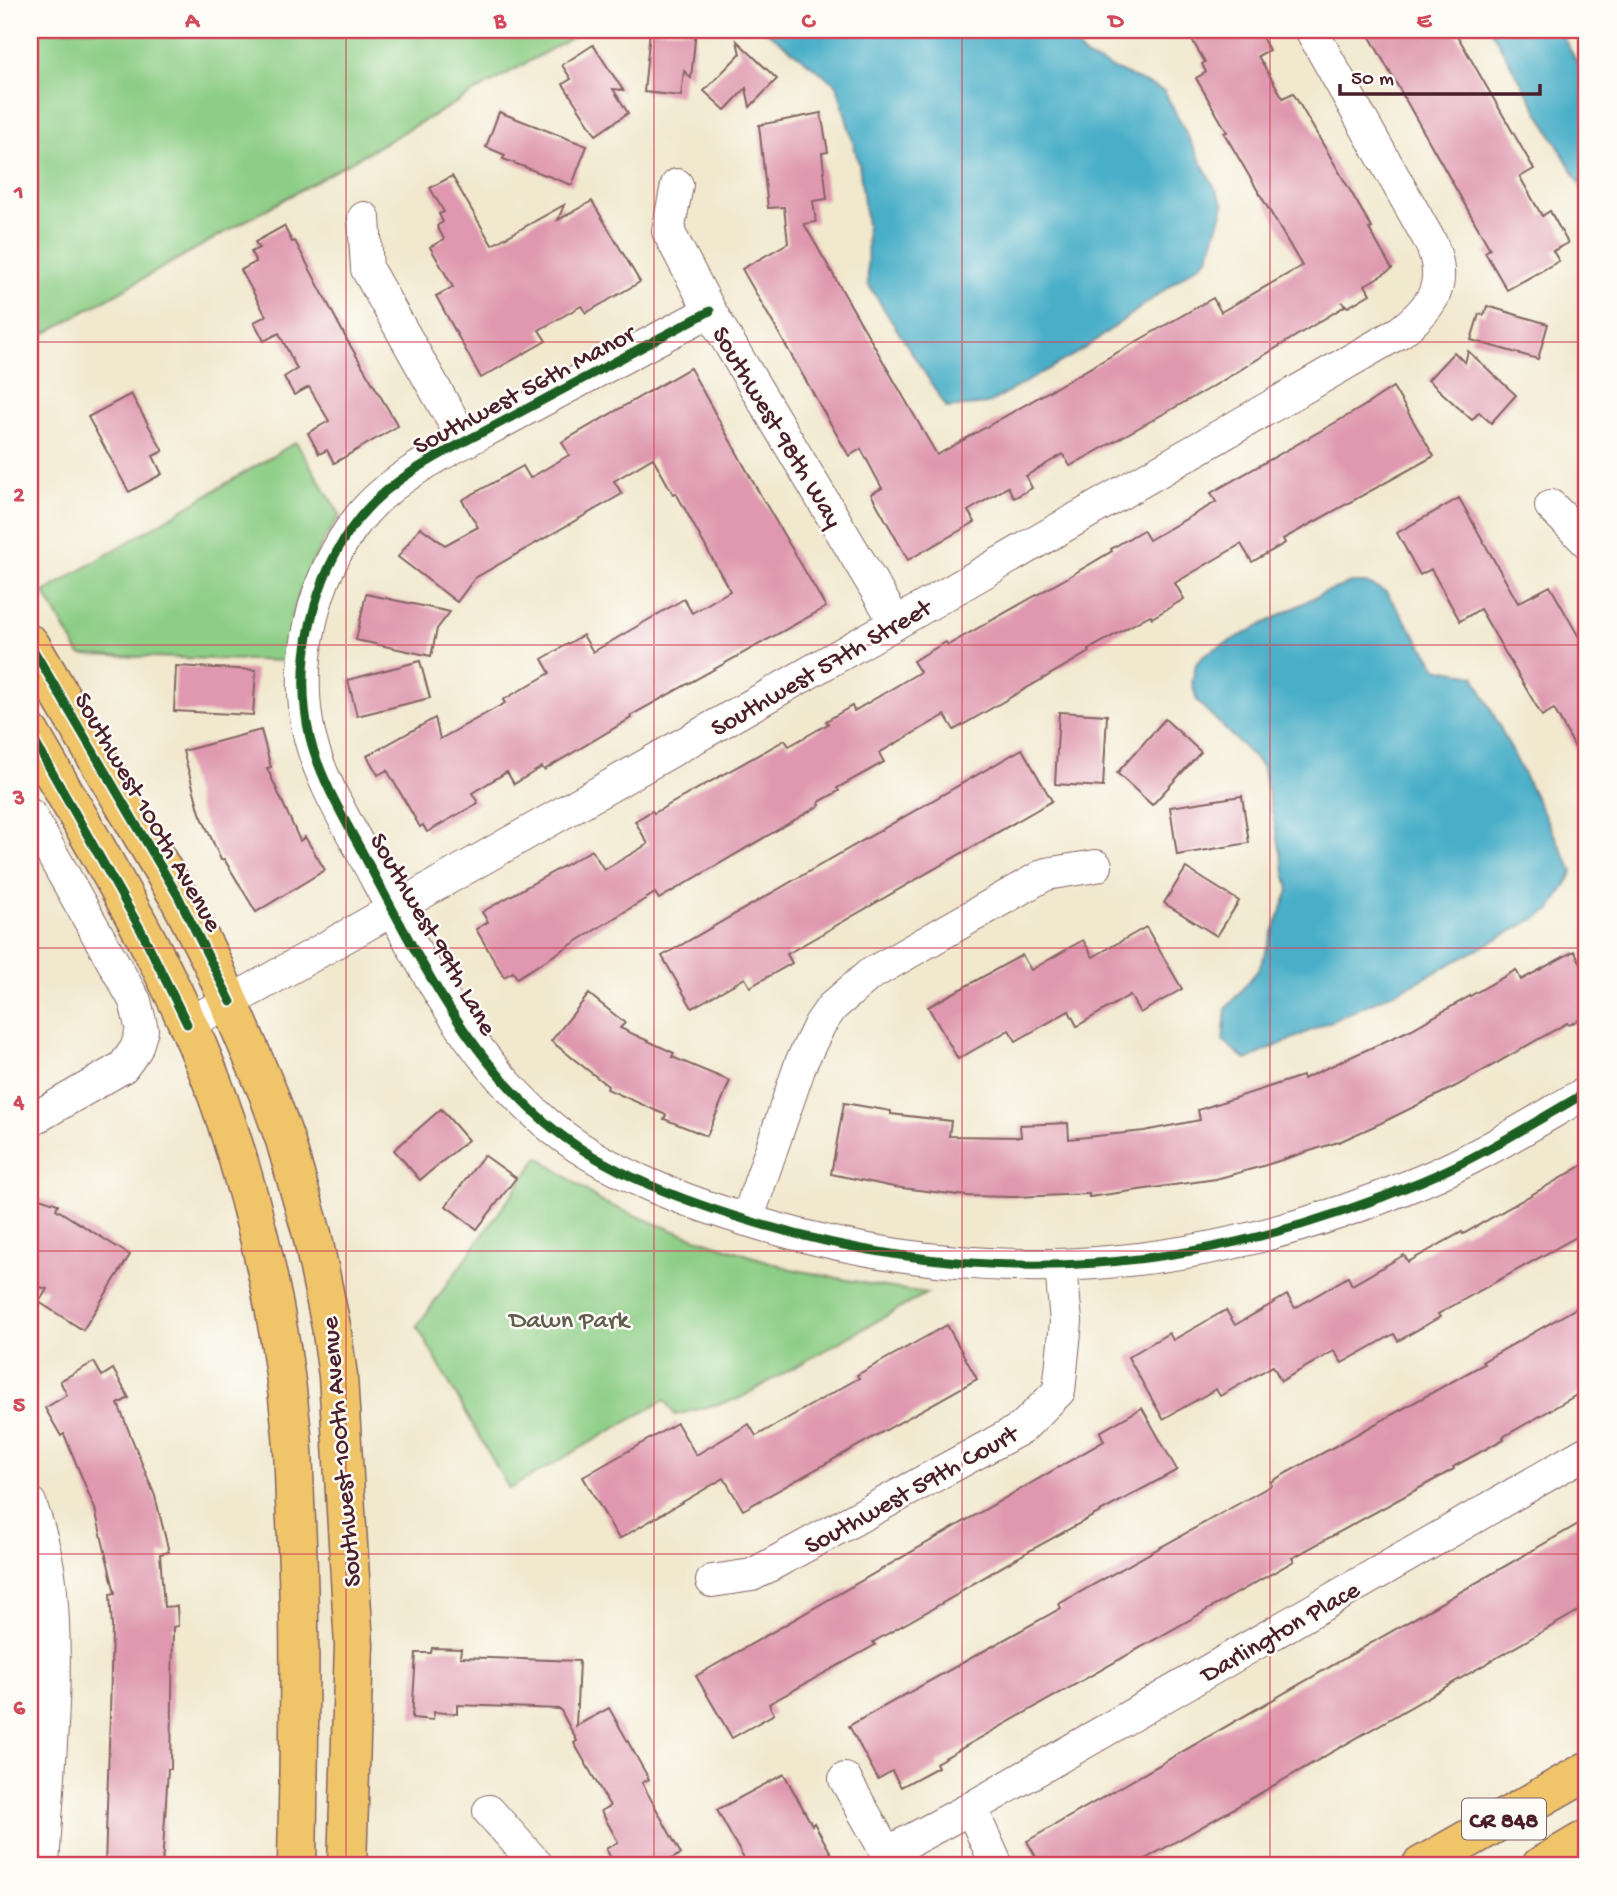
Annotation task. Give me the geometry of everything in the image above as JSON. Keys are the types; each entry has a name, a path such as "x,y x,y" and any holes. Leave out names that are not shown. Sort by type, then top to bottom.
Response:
{"main road":[{"name":"Southwest 100th Avenue","path":"30,644 178,896 231,1002 268,1093 299,1186 322,1282 338,1376 354,1645 348,1866"},
{"name":"Southwest 100th Avenue","path":"30,733 142,932 187,1024 225,1119 250,1202 273,1300 291,1425 300,1596 297,1866"},
{"name":"CR 848","path":"1421,1866 1587,1771"},
{"name":"CR 848","path":"1541,1866 1587,1839"}],"street":[{"name":"Southwest 57th Street","path":"187,1024 231,1002 896,623 1400,332 1428,306 1437,289 1437,258 1311,30"},
{"name":"Southwest 98th Way","path":"677,185 668,231 710,311 896,623"},
{"path":"364,218 367,269 465,442"},
{"name":"Southwest 56th Manor","path":"322,585 347,535 373,503 415,471 710,311"},
{"path":"1551,506 1587,542"},
{"name":"Southwest 99th Lane","path":"322,585 307,639 305,674 310,737 322,773 338,807 393,909 465,1031 515,1094 548,1124 593,1157 684,1199 806,1238 884,1254 971,1265 1061,1266 1151,1258 1232,1244 1294,1227 1424,1180 1493,1147 1587,1092"},
{"path":"30,815 135,1001 142,1030 136,1049 123,1067 30,1121"},
{"path":"747,1220 801,1063 820,1024 832,1007 869,975 1046,874 1096,866"},
{"name":"Southwest 59th Court","path":"712,1581 752,1575 1022,1428 1059,1391 1066,1322 1061,1266"},
{"name":"Darlington Place","path":"845,1779 890,1859 971,1808 1587,1452"},
{"path":"33,1521 51,1591 53,1691 43,1866"},
{"path":"971,1808 997,1866"},
{"path":"489,1811 538,1866"}],"green space":[{"path":"30,30 585,30 30,342"},
{"path":"296,442 340,515 318,551 303,584 293,619 286,661 80,655 44,592"},
{"name":"Dawn Park","path":"539,1157 602,1202 672,1230 791,1269 927,1293 738,1399 675,1415 665,1400 509,1489 417,1326"}],"water":[{"path":"765,30 1057,30 1087,57 1164,91 1224,205 1208,258 1084,349 987,404 947,408 868,284 867,226 859,164 837,85"},
{"path":"1491,30 1559,30 1587,80 1587,196"},
{"path":"1351,583 1366,583 1386,592 1437,668 1474,676 1573,872 1551,910 1415,983 1246,1060 1223,1041 1226,1009 1259,969 1289,890 1262,766 1197,701 1192,682 1196,664 1205,654 1323,593"}],"building":[{"path":"650,30 696,30 691,78 684,71 681,96 644,92"},
{"path":"1186,30 1258,30 1269,50 1258,56 1283,98 1293,93 1372,228 1369,229 1392,269 1365,285 1370,294 1348,307 1342,302 1345,306 1217,384 1070,466 1063,454 1026,476 1032,488 1014,498 1008,487 968,511 975,522 908,560 871,494 882,488 861,449 849,456 742,269 788,243 784,207 768,208 759,125 821,113 828,152 822,153 827,199 813,201 816,222 804,224 937,455 1213,298 1221,312 1302,266 1224,133 1227,132 1196,78 1206,72 1202,64 1205,62"},
{"path":"1366,30 1454,30 1534,169 1520,177 1542,216 1550,211 1568,243 1553,251 1559,261 1507,290 1485,252 1490,249"},
{"path":"737,41 777,79 750,107 746,88 725,110 704,91 740,54"},
{"path":"593,45 623,90 613,89 628,113 596,135 563,84 571,79 562,65"},
{"path":"499,112 587,146 572,185 503,159 505,155 486,147"},
{"path":"452,176 492,245 564,205 558,220 592,201 640,282 586,313 581,306 539,330 546,341 481,378 436,296 453,287 430,247 444,239 437,226 443,222 439,214 444,212 430,188"},
{"path":"284,226 292,242 295,241 347,340 398,426 334,463 327,450 319,454 308,433 329,421 309,387 294,395 284,377 297,369 279,333 264,341 254,322 266,316 241,270 256,262 251,252 259,248 255,242"},
{"path":"1487,306 1548,324 1538,359 1471,340 1479,314 1484,315"},
{"path":"1468,351 1516,395 1491,423 1479,412 1472,420 1428,380 1454,352 1465,363"},
{"path":"690,368 826,607 630,716 631,718 544,770 542,767 514,784 507,772 472,793 478,803 427,832 423,825 420,827 387,770 378,775 367,756 435,718 440,739 505,703 503,700 550,673 542,659 583,635 593,652 684,599 692,613 730,591 676,493 673,494 653,458 614,481 622,494 475,578 457,602 398,557 420,527 445,545 478,527 462,500 523,466 530,478 569,455 562,442"},
{"path":"1393,387 1434,456 1283,539 1285,543 1252,562 1241,544 1175,583 1184,599 1152,618 1150,615 1088,650 1089,652 954,730 945,715 879,753 884,762 837,788 839,791 819,802 820,805 659,899 655,893 517,978 513,972 504,977 476,929 488,922 482,912 592,850 604,870 648,844 635,821 785,740 789,746 828,724 826,721 852,706 854,711 920,672 913,661 946,642 948,645 1065,579 1143,530 1149,540 1216,502 1211,493"},
{"path":"131,394 163,451 153,456 162,474 129,492 88,417"},
{"path":"1459,498 1518,603 1550,586 1580,639 1587,635 1587,769 1554,709 1542,716 1480,609 1460,621 1431,569 1420,575 1397,533"},
{"path":"366,594 450,612 437,629 431,656 356,640"},
{"path":"420,661 430,698 357,716 348,680"},
{"path":"176,666 256,670 253,715 174,711"},
{"path":"1059,712 1107,715 1103,787 1055,784"},
{"path":"1165,719 1201,752 1152,805 1117,773"},
{"path":"261,730 271,767 267,768 300,841 305,837 325,870 256,912 224,859 221,860 200,813 183,751"},
{"path":"1022,749 1052,801 787,954 792,963 750,987 745,978 692,1008 662,956"},
{"path":"1242,796 1249,843 1177,855 1170,807"},
{"path":"1186,868 1239,901 1217,936 1164,903"},
{"path":"1146,927 1182,989 1140,1013 1130,995 1077,1026 1069,1011 1016,1041 1009,1030 958,1059 928,1007 1022,955 1031,970 1083,940 1093,957"},
{"path":"1574,951 1587,974 1587,1015 1569,1025 1567,1023 1456,1086 1381,1123 1341,1141 1263,1166 1216,1179 1089,1197 1089,1194 967,1196 894,1187 831,1174 844,1103 891,1111 891,1114 951,1121 949,1136 1021,1137 1020,1125 1068,1123 1069,1139 1144,1131 1200,1120 1198,1110 1302,1076 1303,1079 1412,1029 1516,970 1521,980"},
{"path":"589,994 625,1023 620,1028 674,1053 672,1057 730,1081 707,1136 664,1119 666,1115 607,1089 608,1086 551,1041"},
{"path":"441,1109 468,1140 420,1180 394,1150"},
{"path":"484,1155 516,1178 477,1229 446,1206"},
{"path":"1587,1163 1587,1231 1438,1314 1440,1317 1398,1341 1394,1334 1342,1363 1334,1351 1281,1381 1273,1366 1220,1396 1216,1389 1163,1419 1128,1357 1169,1333 1173,1340 1226,1310 1235,1325 1287,1295 1295,1308 1348,1277 1352,1285 1404,1255 1408,1262 1462,1232 1463,1234"},
{"path":"30,1195 58,1204 56,1209 130,1255 83,1330 39,1302 47,1289 30,1284"},
{"path":"1587,1302 1587,1389 1453,1467 1454,1469 1292,1558 1294,1561 936,1763 938,1767 901,1787 892,1771 878,1779 849,1726 1061,1608 1059,1604 1272,1485 1270,1482 1484,1364 1482,1362"},
{"path":"947,1325 977,1379 743,1510 724,1478 619,1539 583,1477 677,1423 696,1455 749,1424 756,1436"},
{"path":"94,1362 102,1376 113,1369 129,1398 118,1404 155,1496 169,1552 160,1554 164,1607 177,1606 178,1626 173,1627 171,1769 168,1769 162,1866 105,1866 112,1627 110,1594 115,1593 95,1509 64,1434 61,1436 45,1408 67,1395 60,1381"},
{"path":"1142,1408 1177,1470 1029,1551 873,1642 875,1645 769,1704 774,1714 732,1738 696,1676 1104,1441 1100,1432"},
{"path":"1587,1519 1587,1606 1133,1866 1041,1866 1027,1841"},
{"path":"432,1648 461,1649 460,1657 579,1661 576,1726 609,1708 649,1779 642,1783 681,1854 658,1866 615,1866 606,1849 618,1842 601,1811 610,1806 574,1743 577,1741 560,1709 457,1705 457,1714 434,1712 433,1720 412,1718 416,1653 431,1653"},
{"path":"784,1774 838,1866 748,1866 717,1810"}],"cycle path":[{"path":"710,311 432,459 392,486 359,518 343,541 318,594 310,623 304,681 305,710 319,767 440,994 488,1062 545,1122 594,1157 620,1171 706,1207 763,1225 848,1246 932,1259 1014,1265 1096,1263 1178,1253 1259,1237 1340,1212 1422,1181 1465,1161 1587,1092"},
{"path":"30,644 178,896 231,1002"},
{"path":"30,733 142,932 187,1024"}]}
